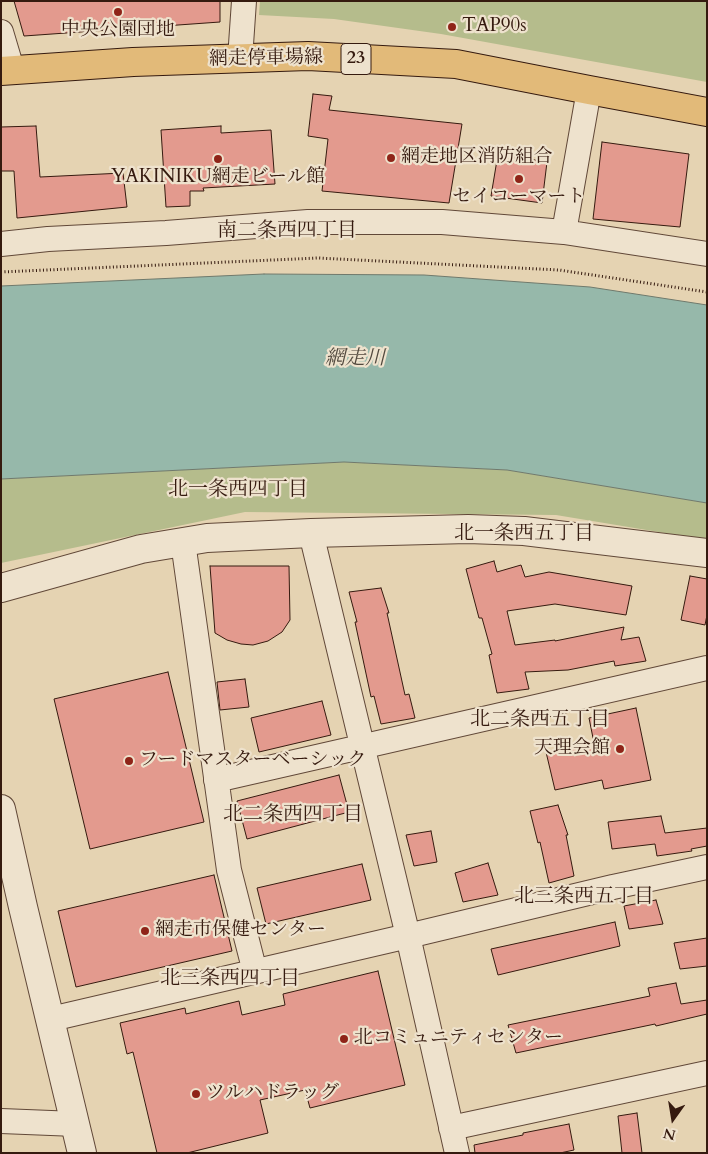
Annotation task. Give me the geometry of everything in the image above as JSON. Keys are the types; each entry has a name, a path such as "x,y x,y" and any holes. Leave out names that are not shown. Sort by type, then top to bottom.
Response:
{"main road":[{"name":"網走停車場線","path":"7,70 133,62 308,56 456,64 707,112"}],"street":[{"path":"240,59 244,1"},
{"path":"1,32 7,70"},
{"path":"564,232 589,90"},
{"path":"1,244 48,239 166,233 308,222 442,222 564,232 707,254"},
{"path":"1,588 141,549 207,538 468,529 524,531 707,553"},
{"path":"310,533 408,936 457,1153"},
{"path":"184,542 228,870 255,972"},
{"path":"216,780 707,668"},
{"path":"1,808 82,1153"},
{"path":"51,1019 604,889 707,867"},
{"path":"451,1128 707,1073"},
{"path":"1,1120 76,1124"}],"path":[{"path":"1,272 318,258 559,270 707,292"}],"green space":[{"path":"260,1 707,1 707,82 441,34 334,19 259,15"},
{"path":"344,462 507,470 707,503 707,540 556,515 245,512 1,563 1,479"}],"water":[{"name":"網走川","path":"264,274 424,275 590,287 707,305 707,503 507,470 344,462 1,479 1,286"}],"building":[{"name":"中央公園団地","path":"14,1 220,1 220,22 24,36"},
{"name":"網走地区消防組合","path":"313,94 332,96 329,110 462,124 449,203 322,191 328,139 308,136"},
{"path":"36,126 40,177 123,173 127,207 17,218 14,171 1,171 1,127"},
{"name":"YAKINIKU網走ビール館","path":"221,126 221,133 271,130 275,184 203,188 204,191 190,191 190,206 166,207 161,130"},
{"path":"602,142 689,154 680,227 593,219"},
{"path":"498,154 547,162 542,203 491,196"},
{"path":"494,561 497,572 521,565 525,577 549,572 632,586 626,615 555,604 507,611 515,645 555,641 624,627 621,640 639,637 646,661 615,666 614,661 568,670 525,672 529,689 497,693 489,655 492,654 482,618 479,618 466,569"},
{"path":"210,566 289,566 290,620 282,632 268,641 253,645 227,640 215,633"},
{"path":"690,576 707,579 707,615 705,625 681,620"},
{"path":"381,588 389,613 387,613 405,695 409,694 415,718 381,724 374,696 371,697 355,622 357,622 349,592"},
{"path":"168,672 204,822 90,849 54,699"},
{"path":"245,679 249,707 220,710 217,682"},
{"path":"322,701 331,735 259,752 251,718"},
{"name":"天理会館","path":"636,708 651,780 604,789 602,780 555,790 546,752 594,743 589,718"},
{"path":"339,775 349,812 247,839 237,801"},
{"path":"558,805 568,835 566,835 574,876 549,883 540,842 538,843 530,811"},
{"path":"661,816 665,833 707,828 707,846 691,849 692,851 657,856 655,844 612,849 608,822"},
{"path":"431,831 437,862 414,866 406,835"},
{"path":"488,863 498,895 463,902 455,873"},
{"path":"362,864 371,900 266,924 257,888"},
{"name":"網走市保健センター","path":"214,875 232,951 76,987 58,911"},
{"path":"656,900 663,924 629,929 624,906"},
{"path":"615,922 620,946 498,975 491,949"},
{"path":"707,938 707,966 680,969 674,943"},
{"path":"378,971 405,1085 310,1108 305,1090 260,1100 268,1133 187,1153 157,1153 133,1052 127,1054 120,1023 185,1008 186,1014 239,1001 242,1015 285,1005 283,994"},
{"path":"676,983 681,1004 707,1000 707,1014 656,1026 655,1024 516,1053 508,1025 650,996 648,988"},
{"path":"637,1113 642,1153 622,1153 618,1116"},
{"path":"569,1124 574,1150 560,1153 475,1153 474,1145"}],"place":[{"name":"中央公園団地","path":"118,12"},
{"name":"TAP90s","path":"452,27"},
{"name":"網走地区消防組合","path":"391,158"},
{"name":"YAKINIKU網走ビール館","path":"218,159"},
{"name":"セイコーマート","path":"519,179"},
{"name":"天理会館","path":"620,749"},
{"name":"フードマスターベーシック","path":"129,761"},
{"name":"網走市保健センター","path":"145,931"},
{"name":"北コミュニティセンター","path":"344,1039"},
{"name":"ツルハドラッグ","path":"196,1094"}],"district":[{"name":"南二条西四丁目","path":"287,231"},
{"name":"北一条西四丁目","path":"238,490"},
{"name":"北一条西五丁目","path":"524,534"},
{"name":"北二条西五丁目","path":"540,720"},
{"name":"北二条西四丁目","path":"293,815"},
{"name":"北三条西五丁目","path":"584,897"},
{"name":"北三条西四丁目","path":"230,979"}]}
